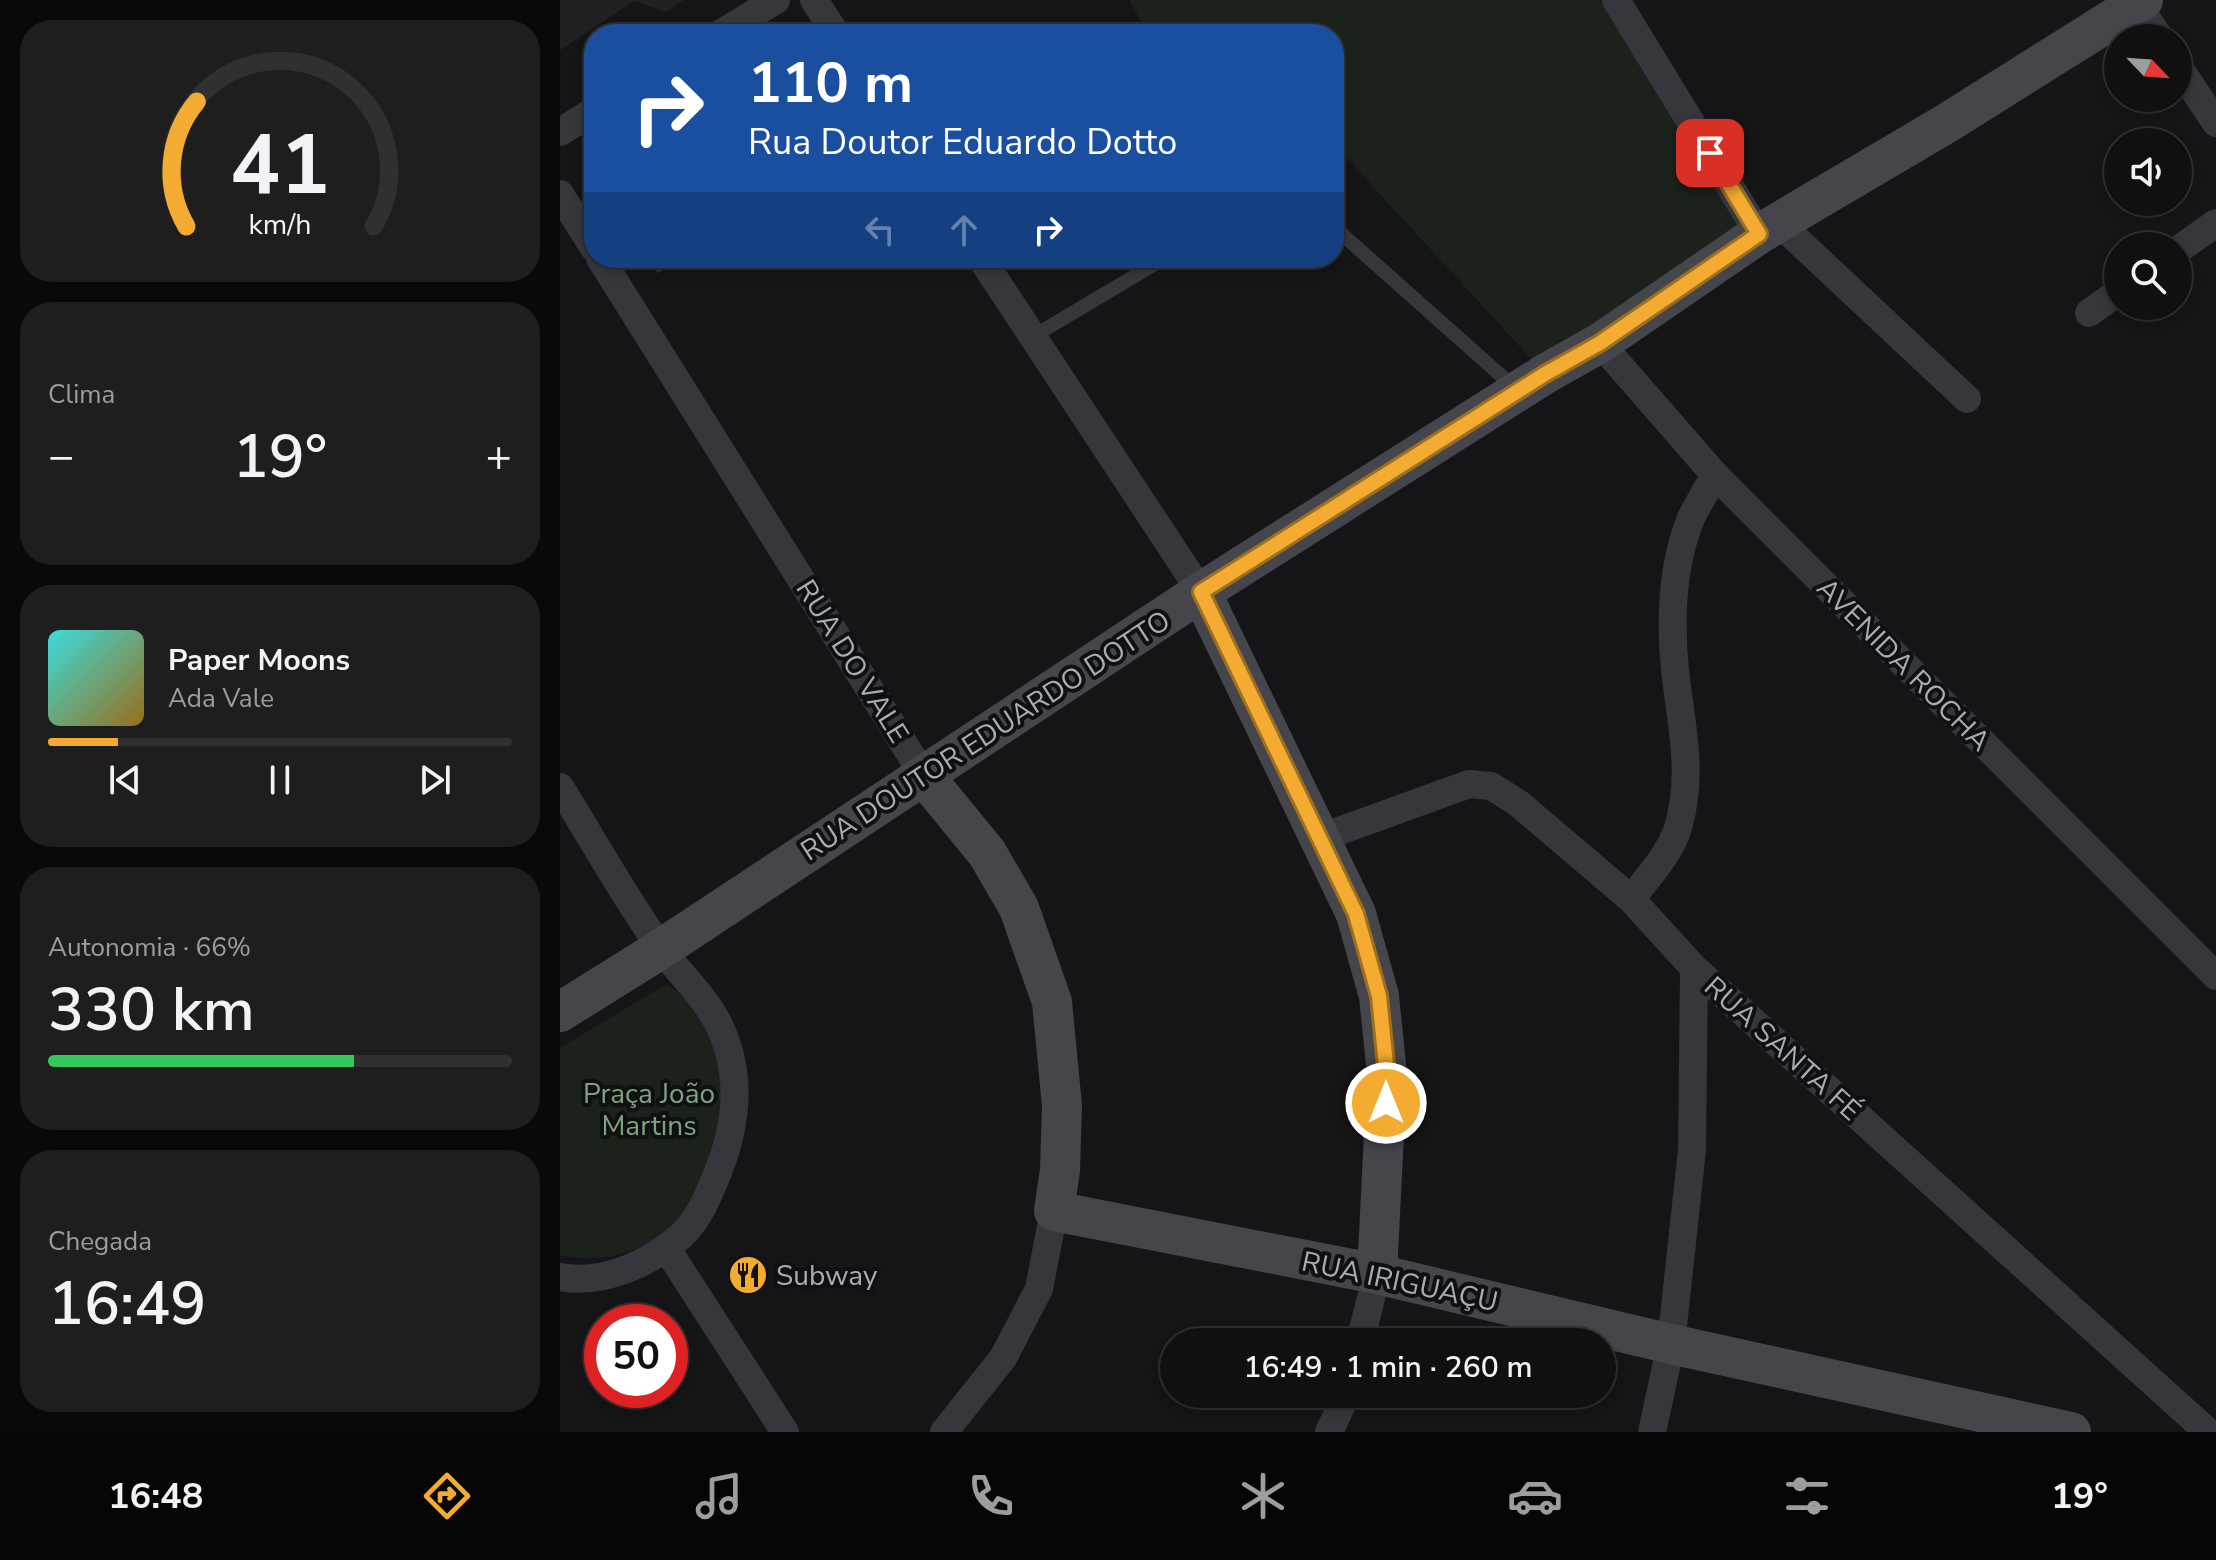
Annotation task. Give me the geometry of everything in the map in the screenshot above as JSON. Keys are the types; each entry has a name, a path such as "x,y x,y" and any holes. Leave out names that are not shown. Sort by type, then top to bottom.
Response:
{"main road":[{"name":"RUA DOUTOR EDUARDO DOTTO","path":"560,1012 661,949 1201,592 1518,391 1780,233 2140,2"},
{"path":"1201,592 1356,914 1379,996 1387,1075 1377,1274"},
{"name":"RUA DO VALE","path":"924,776 987,853 1019,908 1052,1002 1062,1106 1060,1170 1054,1211"},
{"name":"RUA IRIGUAÇU","path":"1054,1211 1377,1274 2006,1426 2071,1432"}],"street":[{"path":"736,24 776,0"},
{"path":"814,0 830,24"},
{"path":"1616,0 1780,233 1967,399"},
{"path":"2140,2 2152,24"},
{"path":"2192,87 2216,123"},
{"path":"560,132 584,117"},
{"path":"560,194 584,232"},
{"path":"2192,240 2216,223"},
{"name":"RUA DO VALE","path":"606,268 924,776"},
{"path":"987,268 1201,592"},
{"path":"2089,313 2104,302"},
{"name":"AVENIDA ROCHA","path":"1600,343 1715,475 2216,976"},
{"path":"1631,899 1668,850 1677,829 1682,804 1687,753 1673,643 1675,580 1691,519 1715,475"},
{"name":"RUA SANTA FÉ","path":"1320,838 1469,784 1491,786 1518,803 1631,899 1694,968 2208,1432"},
{"path":"560,787 661,949 714,1016 730,1056 737,1106 729,1145 706,1203 689,1228 667,1249 639,1266 601,1275 560,1277"},
{"path":"1652,1432 1671,1344 1692,1150 1694,968"},
{"name":"RUA DO VALE","path":"944,1432 1003,1358 1039,1289 1054,1211"},
{"path":"667,1249 785,1432"},
{"path":"1364,1328 1377,1274"},
{"path":"1329,1432 1340,1408"}],"lane":[{"path":"1344,236 1518,391"},
{"path":"1032,337 1148,268"}],"shaded area":[{"path":"560,0 684,0 666,12 634,1 599,24 584,24 584,34 560,50"}],"green space":[{"path":"1129,0 1600,0 1751,240 1545,374 1344,155 1344,24 1142,24"},
{"name":"Praça João Martins","path":"667,984 715,1023 737,1060 696,1216 647,1243 616,1255 581,1258 560,1255 560,1048"}],"place":[{"name":"Subway","path":"748,1275"}],"route":[{"path":"1386,1103 1387,1075 1379,996 1356,914 1201,592 1545,374 1600,343 1759,234 1710,153"}]}
